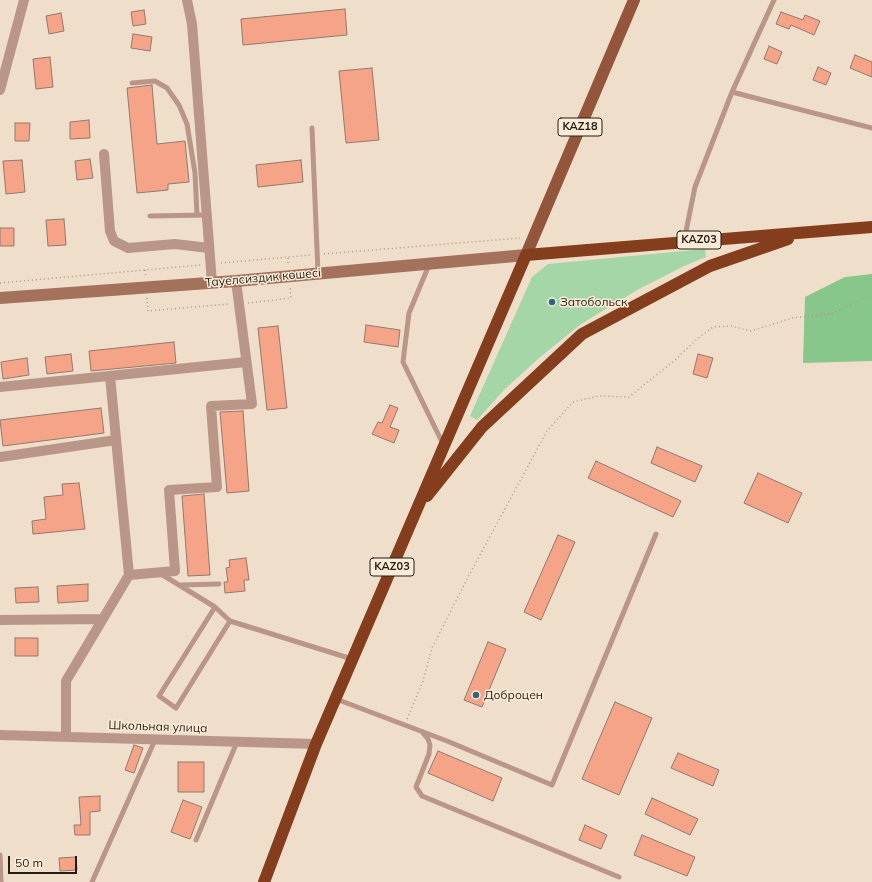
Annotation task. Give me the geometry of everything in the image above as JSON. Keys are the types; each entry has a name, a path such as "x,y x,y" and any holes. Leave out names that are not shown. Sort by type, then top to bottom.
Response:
{"highway":[{"name":"KАZ03","path":"264,882 316,744 526,254 872,228"},
{"name":"KАZ03","path":"416,509 482,427 582,334 710,266 802,234"}],"main road":[{"name":"KAZ18","path":"526,254 634,0"}],"street":[{"path":"0,90 24,0"},
{"path":"187,0 192,24 202,215 209,248 212,283"},
{"path":"104,154 110,231 114,241 128,248 175,244 209,248"},
{"name":"Тауелсиздик көшесі","path":"0,298 212,283 429,265 526,254"},
{"path":"129,575 175,571 169,490 217,487 211,406 252,404 236,281"},
{"path":"0,387 246,362"},
{"path":"66,737 66,681 129,575 110,376"},
{"path":"0,457 116,440"},
{"path":"0,620 103,618"},
{"name":"Школьная улица","path":"0,735 316,744"}],"lane":[{"path":"684,241 695,187 732,92 774,0"},
{"path":"132,83 156,81 167,88 179,105 187,124 202,215 150,216"},
{"path":"732,92 872,128"},
{"path":"312,128 318,274"},
{"path":"429,265 409,313 403,362 444,446"},
{"path":"335,699 421,731 552,786 656,534"},
{"path":"159,573 215,607 230,621 352,659"},
{"path":"180,585 219,584"},
{"path":"215,607 159,696 176,708 230,621"},
{"path":"421,731 428,739 430,744 429,754 416,787 422,796 619,877"},
{"path":"92,882 155,740"},
{"path":"196,840 237,742"},
{"path":"0,855 1,882"}],"path":[{"path":"0,283 520,238"},
{"path":"145,270 148,311 239,304 291,298 288,258"},
{"path":"403,725 423,681 432,648 467,579 547,431 573,402 599,396 629,397 674,362 696,340 714,327 731,326 751,331 792,318 831,314 863,299 872,300"}],"green space":[{"path":"705,249 706,257 684,266 639,289 581,324 539,358 504,390 477,420 470,416 532,277 548,264"},
{"path":"872,274 872,361 803,363 805,297 845,277"}],"building":[{"path":"345,9 347,35 243,45 241,19"},
{"path":"144,10 146,24 133,26 131,12"},
{"path":"781,12 803,20 805,15 820,21 814,35 791,25 789,29 776,24"},
{"path":"61,13 64,31 49,34 46,16"},
{"path":"133,34 152,37 150,51 131,48"},
{"path":"769,46 782,52 777,64 764,59"},
{"path":"855,55 872,62 872,77 850,68"},
{"path":"50,57 53,87 36,89 33,59"},
{"path":"818,67 831,73 826,85 813,80"},
{"path":"372,68 379,140 346,143 339,71"},
{"path":"152,85 157,144 185,141 189,182 168,184 168,190 137,193 127,88"},
{"path":"89,120 90,138 70,139 70,122"},
{"path":"15,123 30,123 29,141 15,141"},
{"path":"90,159 93,178 77,180 75,161"},
{"path":"22,160 25,192 6,194 3,161"},
{"path":"301,160 303,182 258,187 256,165"},
{"path":"64,219 66,245 48,246 46,220"},
{"path":"0,228 14,228 14,246 0,246"},
{"path":"366,325 400,330 398,347 364,342"},
{"path":"278,326 287,408 267,410 258,328"},
{"path":"174,342 176,363 91,371 89,351"},
{"path":"71,354 73,371 47,374 45,357"},
{"path":"698,354 713,358 707,378 693,374"},
{"path":"27,358 29,375 3,379 1,362"},
{"path":"390,405 398,408 390,427 399,430 394,443 372,434 378,422 382,423"},
{"path":"101,408 104,433 3,446 0,420"},
{"path":"243,411 249,491 227,493 220,412"},
{"path":"657,447 702,466 695,482 651,463"},
{"path":"596,461 681,501 673,517 588,478"},
{"path":"758,473 802,493 788,523 744,503"},
{"path":"79,483 85,529 33,534 32,521 46,519 44,497 63,495 62,484"},
{"path":"204,494 210,575 188,576 182,496"},
{"path":"558,535 575,542 541,620 524,612"},
{"path":"246,558 249,580 244,580 245,591 225,593 224,582 228,582 226,568 230,567 229,560"},
{"path":"88,584 88,601 58,603 57,586"},
{"path":"38,587 39,602 16,603 15,588"},
{"path":"15,638 38,638 38,656 15,656"},
{"path":"488,642 506,649 482,707 464,700"},
{"path":"615,702 652,718 619,795 582,779"},
{"path":"134,745 143,748 134,773 125,770"},
{"path":"438,751 502,778 493,801 428,773"},
{"path":"678,753 719,770 713,786 671,768"},
{"path":"178,762 204,762 204,792 178,792"},
{"path":"100,796 100,811 90,812 90,835 75,835 74,825 81,825 79,797"},
{"path":"652,798 698,819 690,835 645,814"},
{"path":"183,800 202,807 190,839 171,832"},
{"path":"585,825 607,835 601,849 579,840"},
{"path":"642,835 695,857 687,876 634,855"},
{"path":"76,857 77,870 60,871 59,858"}],"place":[{"name":"Затобольск","path":"552,302"},
{"name":"Доброцен","path":"476,695"}]}
